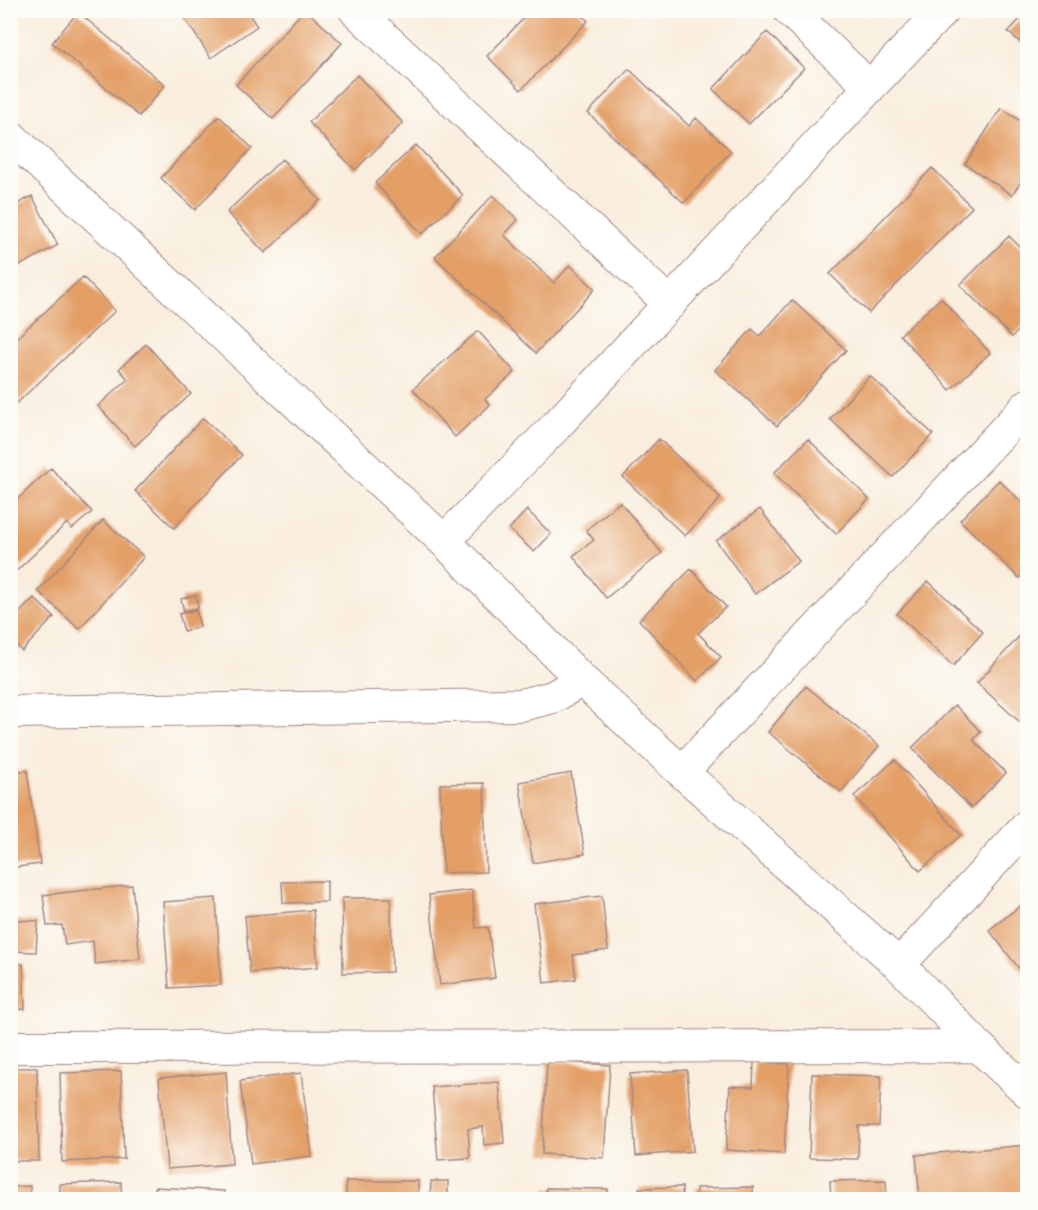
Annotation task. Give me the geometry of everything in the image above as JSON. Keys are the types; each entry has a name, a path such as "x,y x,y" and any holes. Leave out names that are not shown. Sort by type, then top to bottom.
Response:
{"street":[{"path":"355,10 670,304"},
{"path":"789,10 870,87"},
{"path":"444,541 670,304 944,10"},
{"path":"10,136 444,541 582,680 899,965 978,1046 1028,1092"},
{"path":"682,772 1028,405"},
{"path":"10,712 521,705 552,697 582,680"},
{"path":"899,965 1028,825"},
{"path":"10,1047 978,1046"}],"building":[{"path":"179,10 246,10 257,26 211,58"},
{"path":"304,10 342,43 273,119 236,85"},
{"path":"532,10 577,10 588,21 521,90 487,56"},
{"path":"78,12 165,85 139,116 52,43"},
{"path":"1024,15 1028,18 1028,38 1022,44 1008,32"},
{"path":"767,32 804,68 749,124 713,89"},
{"path":"629,69 689,126 696,118 731,151 684,203 588,113"},
{"path":"357,75 403,123 355,170 309,122"},
{"path":"1001,108 1028,126 1028,171 1012,195 965,164"},
{"path":"219,116 252,148 195,210 161,178"},
{"path":"416,145 463,195 422,234 375,183"},
{"path":"282,159 320,200 265,253 227,212"},
{"path":"932,168 972,207 869,313 830,274"},
{"path":"493,195 518,220 504,235 554,283 570,265 595,289 536,353 435,257"},
{"path":"32,196 58,245 10,271 10,208"},
{"path":"1009,236 1028,255 1028,297 1026,298 1028,321 1012,337 960,285"},
{"path":"83,277 115,311 17,403 10,396 10,344"},
{"path":"941,298 990,353 950,390 900,335"},
{"path":"792,300 846,350 777,426 715,370 752,329 760,336"},
{"path":"478,331 515,372 485,399 490,405 455,437 413,389"},
{"path":"146,344 191,394 135,446 98,406 128,379 119,369"},
{"path":"870,376 933,434 893,477 830,419"},
{"path":"203,418 242,455 174,528 135,491"},
{"path":"659,439 721,498 685,536 623,477"},
{"path":"808,439 869,499 836,534 774,473"},
{"path":"51,468 92,512 72,529 67,523 10,577 10,506"},
{"path":"999,480 1028,508 1028,569 1019,578 960,520"},
{"path":"620,502 662,553 606,598 573,556 594,540 586,530"},
{"path":"760,509 799,561 755,594 716,541"},
{"path":"527,510 551,534 534,552 509,529"},
{"path":"103,520 144,557 79,629 38,591"},
{"path":"691,569 726,607 698,633 721,657 697,681 639,620"},
{"path":"928,581 983,632 953,666 897,614"},
{"path":"196,595 198,608 184,611 181,599"},
{"path":"34,598 54,617 22,651 10,640 10,622"},
{"path":"196,610 200,627 184,631 179,614"},
{"path":"1024,631 1028,635 1028,719 1023,725 977,683"},
{"path":"806,686 879,746 841,792 768,732"},
{"path":"955,705 981,732 973,740 1006,773 971,808 912,748"},
{"path":"895,760 961,835 920,871 854,796"},
{"path":"27,770 40,864 10,868 10,773"},
{"path":"571,773 585,854 533,863 519,782"},
{"path":"484,783 486,872 443,873 440,784"},
{"path":"327,881 327,902 283,903 282,882"},
{"path":"132,885 140,959 95,964 93,941 65,945 62,925 47,926 43,895"},
{"path":"472,890 476,928 488,927 495,978 440,985 429,895"},
{"path":"602,896 608,950 573,955 576,979 544,983 534,904"},
{"path":"216,898 221,985 169,988 163,902"},
{"path":"342,898 391,898 392,972 343,973"},
{"path":"1028,900 1028,980 989,930"},
{"path":"313,910 318,967 250,973 245,916"},
{"path":"10,920 38,921 36,952 10,951"},
{"path":"10,964 23,964 25,1009 10,1010"},
{"path":"547,1061 610,1065 604,1158 542,1154"},
{"path":"754,1062 789,1064 784,1154 726,1150 730,1086 753,1087"},
{"path":"10,1068 37,1068 39,1161 10,1161"},
{"path":"687,1070 693,1151 636,1156 630,1074"},
{"path":"121,1071 124,1159 62,1162 60,1073"},
{"path":"226,1072 232,1164 167,1169 159,1078"},
{"path":"301,1073 312,1156 251,1164 240,1081"},
{"path":"812,1074 881,1076 879,1126 859,1126 858,1159 809,1158"},
{"path":"499,1082 504,1143 484,1145 483,1127 468,1129 470,1158 438,1160 432,1087"},
{"path":"1028,1145 1028,1200 920,1200 916,1155"},
{"path":"886,1180 887,1200 831,1200 830,1181"},
{"path":"346,1181 418,1181 418,1200 346,1200"},
{"path":"431,1181 448,1181 448,1200 430,1200"},
{"path":"121,1182 122,1200 60,1200 60,1184"},
{"path":"30,1186 30,1200 10,1200 10,1187"},
{"path":"155,1187 224,1191 224,1200 154,1200"},
{"path":"682,1187 682,1200 639,1200 639,1188"},
{"path":"753,1187 753,1200 696,1200 696,1188"},
{"path":"546,1188 608,1189 608,1200 546,1200"}]}
